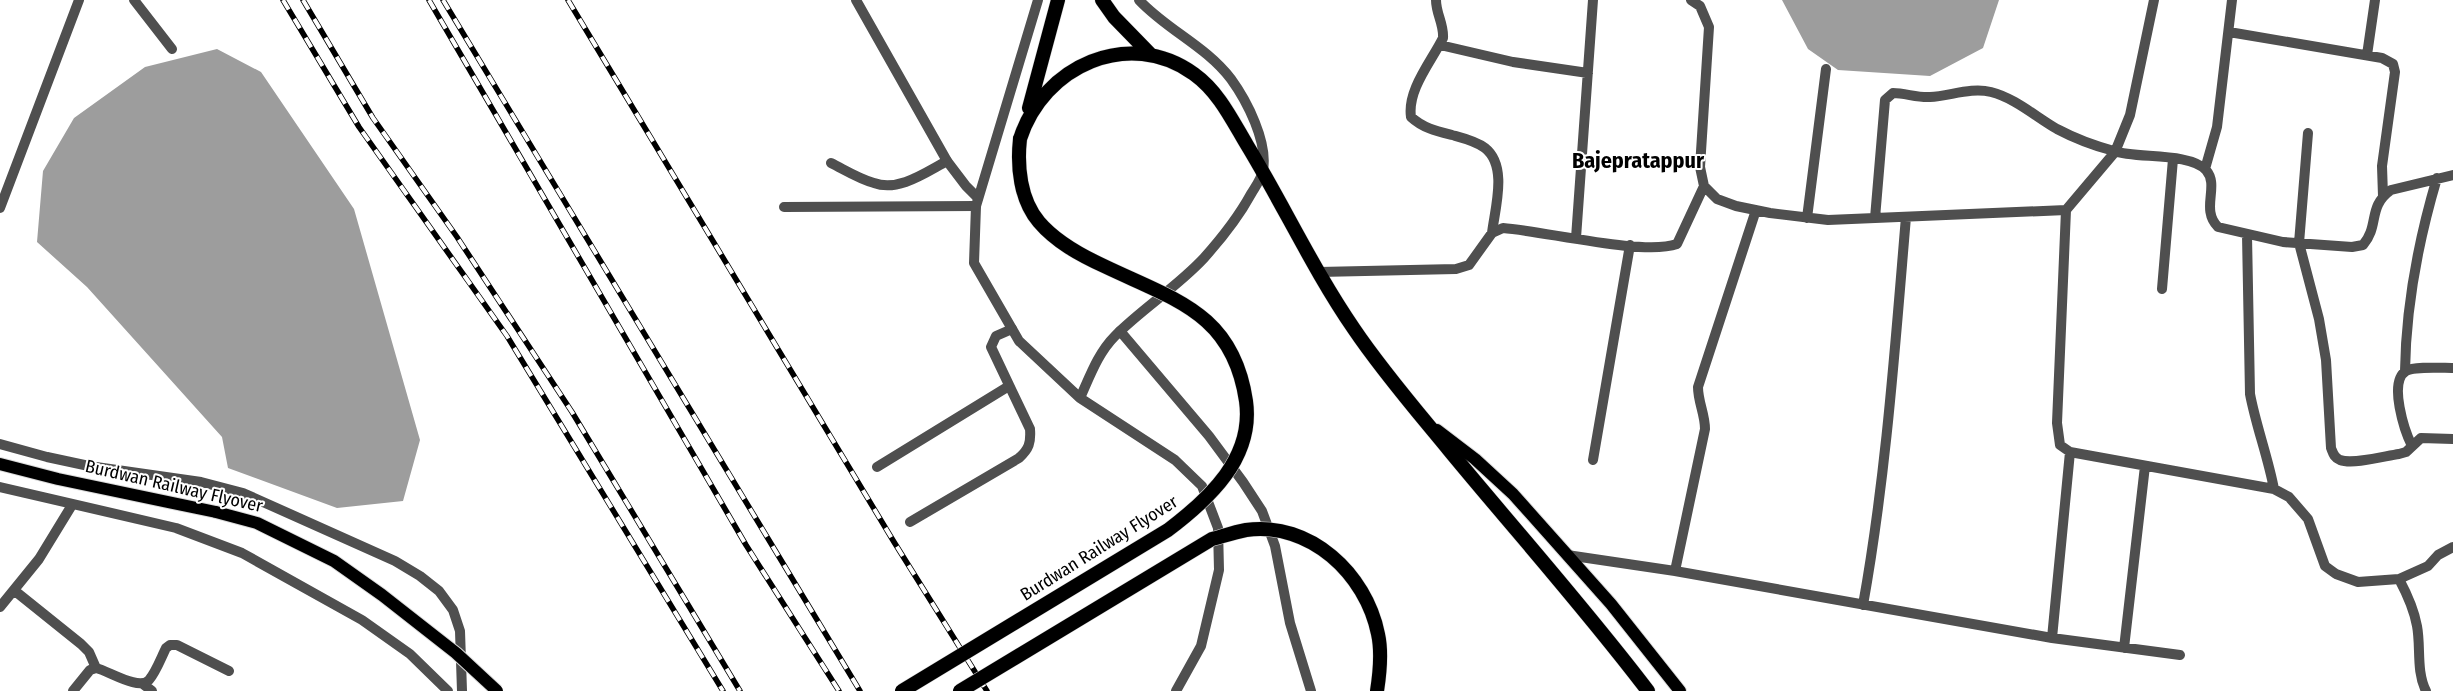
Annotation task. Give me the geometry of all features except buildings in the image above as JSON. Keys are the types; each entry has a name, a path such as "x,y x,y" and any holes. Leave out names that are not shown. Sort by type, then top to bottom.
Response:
{"highway":[{"name":"Burdwan Railway Flyover","path":"902,691 1168,530 1194,510 1216,489 1234,463 1244,435 1247,409 1242,375 1222,335 1203,317 1173,300 1082,256 1056,238 1038,221 1027,200 1020,177 1018,156 1020,139 1058,0"},
{"path":"1102,0 1114,17 1151,55"},
{"path":"1026,118 1048,89 1063,77 1084,65 1122,54 1151,55 1184,67 1217,94 1263,171 1319,272 1355,330 1378,362 1648,691"},
{"path":"960,691 1212,539 1247,530 1272,531 1298,536 1325,549 1346,568 1366,598 1378,634 1381,668 1377,691"}],"main road":[{"path":"1425,421 1492,473 1611,604 1680,691"},
{"name":"Burdwan Railway Flyover","path":"0,464 216,512 257,523 297,541 334,561 382,595 456,653 497,691"}],"street":[{"path":"0,208 4,183 79,0"},
{"path":"134,0 172,49"},
{"path":"856,0 948,161 977,202"},
{"path":"1038,0 977,202 974,263 1019,341 1080,398 1175,460 1202,486 1218,528 1219,570 1213,602 1201,646 1176,691"},
{"path":"1080,398 1098,357 1120,331 1204,258 1246,203 1263,171 1262,144 1255,124 1243,98 1230,78 1209,55 1156,18 1139,0"},
{"path":"1319,272 1469,266 1492,233 1498,181 1496,164 1485,148 1470,140 1422,126 1411,117 1409,107 1413,93 1440,45 1443,30 1436,12 1436,0"},
{"path":"1576,238 1593,0"},
{"path":"1691,0 1700,6 1709,27 1700,167 1704,186 1717,199 1756,210 1828,220 2066,210"},
{"path":"2154,0 2130,115 2115,152 2066,210 2057,423 2060,445 2070,452 2274,489 2288,497 2308,519 2325,566 2336,574 2358,582 2399,579 2428,566 2438,555 2453,547"},
{"path":"2205,169 2217,127 2232,0"},
{"path":"2367,55 2375,0"},
{"path":"2228,32 2367,55 2390,61 2394,64 2395,72 2382,166 2383,196"},
{"path":"1440,45 1513,62 1588,73"},
{"path":"1807,218 1826,69"},
{"path":"1875,218 1885,100 1893,93 1930,97 1976,91 1991,92 2011,101 2058,130 2115,152 2189,162 2205,169 2210,176 2209,209 2211,220 2218,227 2299,243 2352,247 2363,245 2371,236 2377,205 2383,196 2391,190 2453,175"},
{"path":"2308,134 2299,243 2319,319 2326,360 2331,448 2334,455 2339,460 2348,461 2399,454 2421,438 2453,439"},
{"path":"2162,289 2172,159"},
{"path":"831,163 874,184 891,186 906,182 948,161"},
{"path":"2412,446 2399,409 2399,383 2405,371 2405,338 2420,234 2437,178"},
{"path":"1492,233 1503,228 1665,248 1677,244 1704,186"},
{"path":"784,207 977,202"},
{"path":"1675,571 1705,429 1705,416 1698,399 1698,387 1756,210"},
{"path":"1863,605 1876,531 1887,442 1906,217"},
{"path":"2248,234 2250,394 2254,416 2267,454 2274,489"},
{"path":"1592,460 1630,245"},
{"path":"910,522 1019,458 1028,450 1031,441 1030,429 991,347 996,336 1012,329"},
{"path":"1120,331 1210,436 1262,511 1274,546 1290,623 1310,691"},
{"path":"2405,371 2412,369 2453,368"},
{"path":"877,467 1009,386"},
{"path":"0,444 89,466 201,482 243,493 395,561 420,576 438,591 454,610 460,631 462,691"},
{"path":"2052,638 2070,452"},
{"path":"2124,648 2145,466"},
{"path":"0,487 176,528 242,553 362,620 410,654 448,691"},
{"path":"0,607 15,591 39,559 72,505"},
{"path":"1567,555 1675,571 2052,638 2180,655"},
{"path":"2399,579 2409,599 2417,626 2421,680 2426,691"},
{"path":"15,591 81,644 89,652 96,668"},
{"path":"143,684 149,680 166,648 170,645 177,645 229,670"},
{"path":"73,691 90,670 96,668 134,683 143,684 152,691"}],"shaded area":[{"path":"1782,0 1999,0 1983,48 1930,76 1838,70 1808,49"},
{"path":"217,49 261,72 354,209 420,440 403,501 337,508 228,468 222,437 87,287 37,242 43,171 74,118 145,67"}],"railway":[{"path":"283,0 359,127 507,336 723,691"},
{"path":"303,0 373,118 457,237 572,412 740,691"},
{"path":"429,0 746,545 839,691"},
{"path":"443,0 860,691"},
{"path":"568,0 894,542 987,691"}],"district":[{"name":"Bajepratappur","path":"1638,160"}]}
